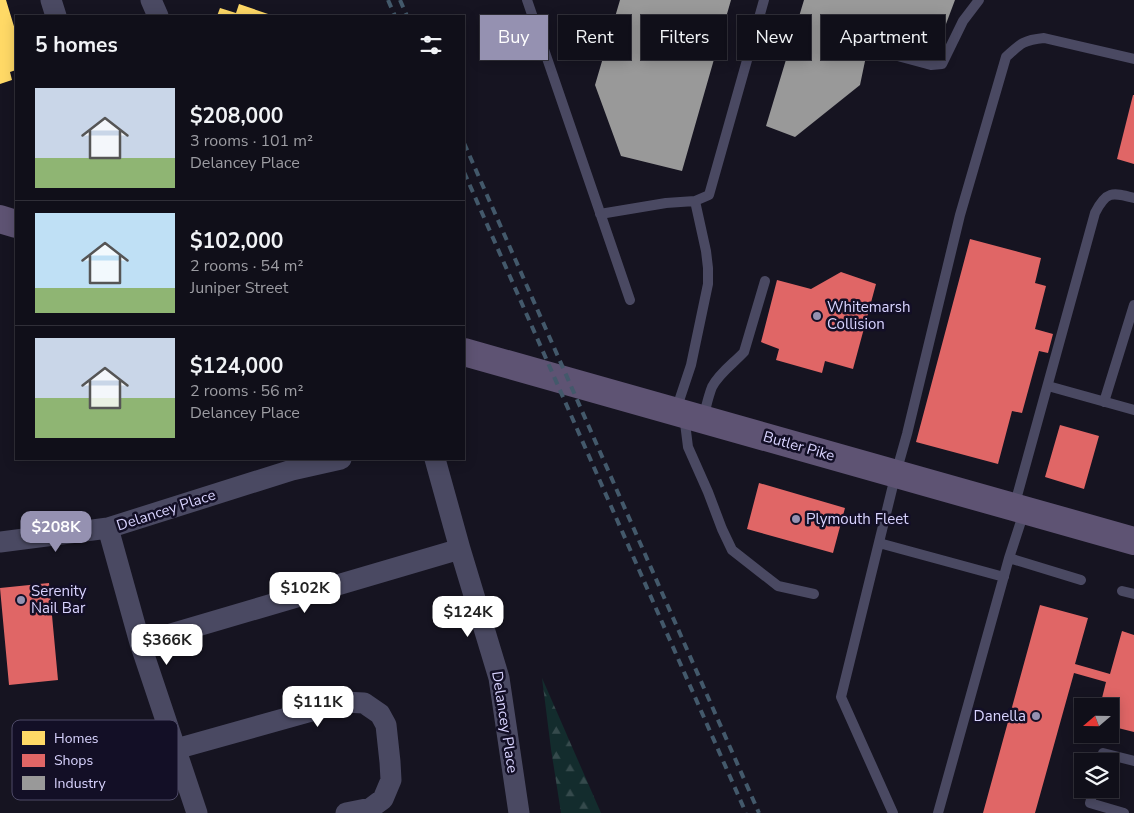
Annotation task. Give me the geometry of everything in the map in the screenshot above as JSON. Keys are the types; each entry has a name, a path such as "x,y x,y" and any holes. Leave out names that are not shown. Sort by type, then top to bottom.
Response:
{"main road":[{"path":"0,219 15,224"},
{"name":"Butler Pike","path":"465,352 1134,541"}],"street":[{"path":"51,0 56,15"},
{"path":"151,0 158,15"},
{"name":"Delancey Place","path":"0,542 108,528 292,464 330,460"},
{"name":"Delancey Place","path":"435,460 460,549 500,678 518,813"},
{"name":"Delancey Place","path":"108,528 140,643 166,720"},
{"path":"140,643 460,549"},
{"path":"178,748 344,702 364,703 380,714 386,725 391,780 383,799 371,808 346,813"},
{"name":"Delancey Place","path":"178,755 197,813"}],"lane":[{"path":"527,0 630,300"},
{"path":"600,214 666,203 695,201 709,195 764,0"},
{"path":"945,58 963,21 979,0"},
{"path":"893,813 840,696 907,434 960,215 1006,58 1018,46 1030,40 1044,38 1134,60"},
{"path":"915,60 931,64 942,64 944,60"},
{"path":"938,813 1009,558 1048,386 1095,213 1100,203 1107,196 1117,193 1134,198"},
{"path":"695,201 706,251 708,284 691,365 688,447 732,550 778,586 814,594"},
{"path":"688,414 723,372 744,352 765,281"},
{"path":"1104,402 1134,305"},
{"path":"1048,386 1134,410"},
{"path":"879,543 1004,577"},
{"path":"1009,558 1082,580"},
{"path":"1122,591 1134,594"},
{"path":"1119,757 1134,761"},
{"path":"1091,798 1090,803 1124,813"}],"green space":[{"path":"542,678 601,813 561,813"}],"building: Homes":[{"path":"0,0 6,0 15,30 15,70 10,72 12,80 0,84"},
{"path":"239,4 271,15 217,15 220,8 236,13"}],"building: Shops":[{"path":"1134,95 1134,164 1117,159"},
{"path":"970,239 1041,258 1035,283 1046,286 1035,329 1053,334 1048,353 1039,351 1022,413 1012,411 998,464 916,442"},
{"name":"Whitemarsh Collision","path":"841,272 876,284 853,369 825,361 822,373 776,360 779,349 761,342 777,280 811,289"},
{"path":"1060,425 1099,436 1084,489 1045,477"},
{"name":"Plymouth Fleet","path":"759,483 845,508 833,553 747,529"},
{"path":"49,583 58,680 9,685 0,588"},
{"name":"Danella","path":"1040,605 1088,618 1075,664 1110,674 1122,631 1134,635 1134,732 1119,728 1119,698 1102,698 1106,682 1074,673 1035,813 983,813"}],"building: Industry":[{"path":"620,0 731,0 727,15 641,15 641,60 714,60 682,171 621,156 595,85 602,60 631,60 631,15 616,15"},
{"path":"804,0 955,0 945,27 945,15 821,15 821,60 865,60 860,85 795,137 766,126 786,60 811,60 811,15 799,15"}],"railway":[{"path":"388,0 395,15"},
{"path":"400,0 407,15"},
{"path":"465,145 759,813"},
{"path":"465,174 746,813"}],"place":[{"name":"Whitemarsh Collision","path":"817,316"},
{"name":"Plymouth Fleet","path":"796,519"},
{"name":"Serenity Nail Bar","path":"21,600"},
{"name":"Danella","path":"1036,716"}]}
